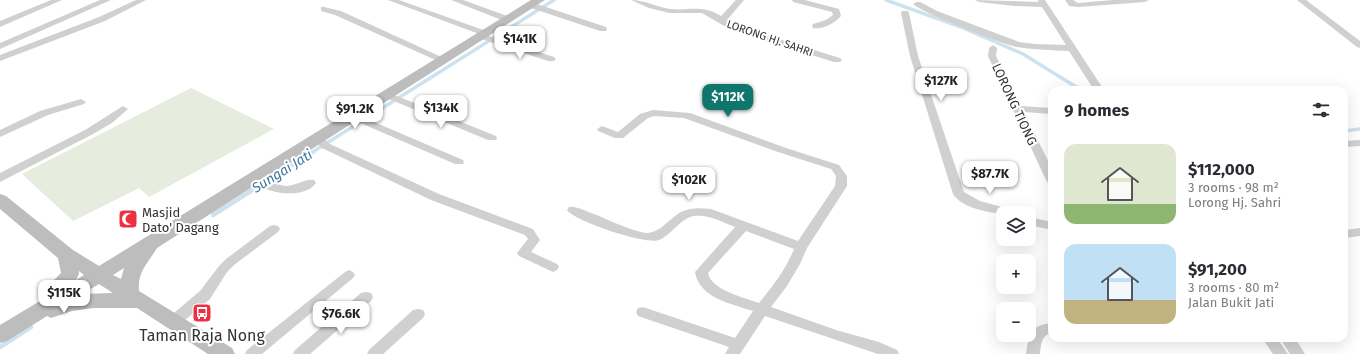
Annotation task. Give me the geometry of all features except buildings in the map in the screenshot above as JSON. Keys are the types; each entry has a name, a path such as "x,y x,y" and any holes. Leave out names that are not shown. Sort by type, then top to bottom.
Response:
{"main road":[{"path":"7,330 99,275 157,237 261,181 392,98 443,60 487,37 507,19 538,5"},
{"path":"0,200 67,255 225,354"},
{"path":"135,298 129,280 131,271 157,237"},
{"path":"7,330 25,314 40,304 66,280 70,274 67,255"},
{"path":"7,330 57,307 94,300 135,298"}],"street":[{"path":"0,24 58,0"},
{"path":"0,46 107,0"},
{"path":"0,58 102,19 142,0"},
{"path":"392,0 451,22 464,24 487,37 551,59"},
{"path":"455,0 507,19"},
{"name":"LORONG HJ. SAHRI","path":"635,0 672,11 694,9 713,14 724,24 734,28 837,60"},
{"path":"721,21 740,0"},
{"path":"796,0 836,11 837,16 829,22 816,26"},
{"path":"979,0 1014,4 1042,2 1096,86"},
{"path":"1069,0 1072,4 1078,5 1145,0"},
{"path":"1301,0 1360,45"},
{"path":"917,4 934,13 1017,44 1035,47 1072,48"},
{"path":"538,5 602,29"},
{"path":"324,9 338,13 443,60"},
{"path":"905,13 914,56 959,194 963,199 996,209"},
{"name":"LORONG TIONG","path":"993,48 992,56 1048,172"},
{"path":"392,98 492,138"},
{"path":"0,134 44,113 81,102"},
{"path":"0,178 96,128 108,121 122,109"},
{"path":"1018,109 1048,111"},
{"path":"602,129 619,136 644,116 666,113 686,115 782,150 835,167 842,176 842,186 802,247 794,264 735,349 643,312"},
{"path":"359,119 459,162"},
{"path":"321,142 386,175 435,197 528,232 534,240 522,253 553,267"},
{"path":"1348,144 1360,142"},
{"path":"261,181 287,189 299,188 310,183"},
{"path":"573,210 630,233 646,237 656,237 687,213 696,211 711,213 802,247"},
{"path":"1036,223 1048,225"},
{"path":"744,225 701,272 702,279 709,288 725,296 835,335 874,346 892,354"},
{"path":"173,322 205,295 223,269 230,262 274,229"},
{"path":"1348,234 1360,232"},
{"path":"252,354 349,275"},
{"path":"300,354 366,297"},
{"path":"374,354 418,314"},
{"path":"1033,354 1036,336 1044,329 1048,328"},
{"path":"1272,342 1280,354"},
{"path":"1290,342 1298,354"}],"shaded area":[{"path":"191,88 274,129 149,197 139,188 73,221 22,174"}],"waterway":[{"name":"Sungai Jati","path":"311,153 554,0"},
{"path":"886,0 961,27 1023,54 1075,86"},
{"path":"1348,130 1360,129"},
{"name":"Sungai Jati","path":"213,215 313,152"},
{"name":"Sungai Jati","path":"0,347 31,327"}],"place":[{"name":"Masjid Dato' Dagang","path":"128,219"},
{"name":"Taman Raja Nong","path":"202,313"}]}
